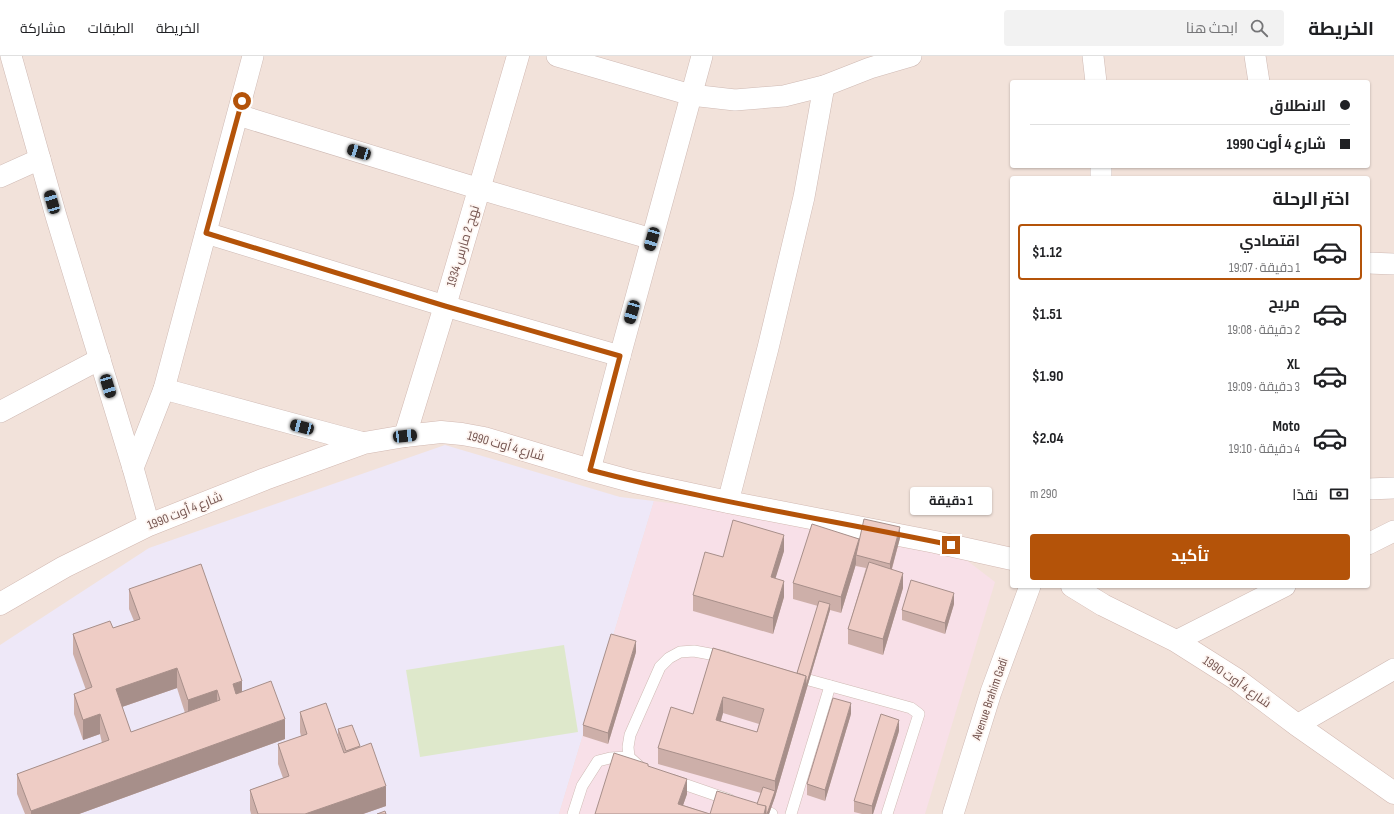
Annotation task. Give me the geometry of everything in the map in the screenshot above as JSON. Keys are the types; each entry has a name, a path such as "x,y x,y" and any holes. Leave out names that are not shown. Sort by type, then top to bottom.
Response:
{"street":[{"path":"11,56 56,216 149,525"},
{"path":"133,468 164,389 253,56"},
{"name":"نهج 2 مارس 1934","path":"405,436 480,189 518,56"},
{"path":"557,56 691,95 735,100 784,96 824,86 868,62 911,56"},
{"path":"590,470 702,56"},
{"path":"1093,56 1096,80"},
{"path":"1255,56 1259,80"},
{"path":"728,502 768,348 804,197 824,86"},
{"path":"238,115 480,189 652,239"},
{"path":"0,177 40,158"},
{"path":"206,233 445,306 620,356"},
{"path":"1370,263 1394,264"},
{"path":"0,412 100,359"},
{"path":"164,389 364,443"},
{"name":"شارع 4 أوت 1990","path":"0,604 64,567 149,525 265,479 364,443 441,432 477,436 634,482 728,502 935,542 1010,559"},
{"path":"1370,489 1394,488"},
{"path":"1370,543 1394,531"},
{"name":"Avenue Brahim Gadi","path":"953,814 991,692 1029,588"},
{"name":"شارع 4 أوت 1990","path":"1075,588 1103,605 1176,641 1236,679 1297,725 1394,793"},
{"path":"1176,641 1281,588"},
{"path":"1297,725 1394,669"}],"lane":[{"path":"737,660 694,651 680,652 669,658 660,668 630,735 628,747 629,757 638,766 686,786 743,805"},
{"path":"809,680 911,708 919,714 887,814"},
{"path":"791,814 830,686"},
{"path":"573,814 582,786 598,761 610,758 629,757"}],"shaded area":[{"path":"0,56 1394,56 1394,814 0,814"},
{"path":"445,445 620,497 654,501 559,814 0,814 0,645 149,548"},
{"path":"654,501 865,528 952,549 995,582 925,814 559,814"}],"green space":[{"path":"564,645 578,732 420,757 406,670"}],"building":[{"path":"864,519 900,527 890,564 856,555"},
{"path":"733,520 784,535 771,577 784,581 773,618 693,595 705,552 723,557"},
{"path":"812,524 859,539 841,597 793,583"},
{"path":"869,562 903,573 883,639 848,629"},
{"path":"201,564 242,681 233,684 236,694 271,681 285,719 31,811 17,774 109,740 100,714 83,720 74,694 92,687 73,634 110,621 113,628 140,619 129,589","holes":["177,668 188,700 217,690 220,700 131,732 116,689"]},
{"path":"911,580 954,593 945,623 902,610"},
{"path":"819,601 830,604 806,686 806,676 797,673"},
{"path":"611,634 636,641 608,733 583,725"},
{"path":"713,648 806,676 775,781 658,748 671,707 693,714","holes":["723,697 764,709 757,732 716,720"]},
{"path":"833,698 851,703 825,790 807,784"},
{"path":"326,703 344,753 371,743 386,786 305,814 258,814 250,790 289,776 278,744 307,734 300,712"},
{"path":"881,714 899,720 872,806 854,801"},
{"path":"352,725 360,746 346,751 338,729"},
{"path":"614,753 687,779 678,804 710,814 595,814"},
{"path":"763,787 775,791 767,814 766,806 757,804"},
{"path":"717,791 766,806 764,814 710,814"},
{"path":"385,811 386,814 377,814"}],"route":[{"path":"242,101 206,233 445,306 620,356 590,470 634,482 728,502 951,545"}]}
